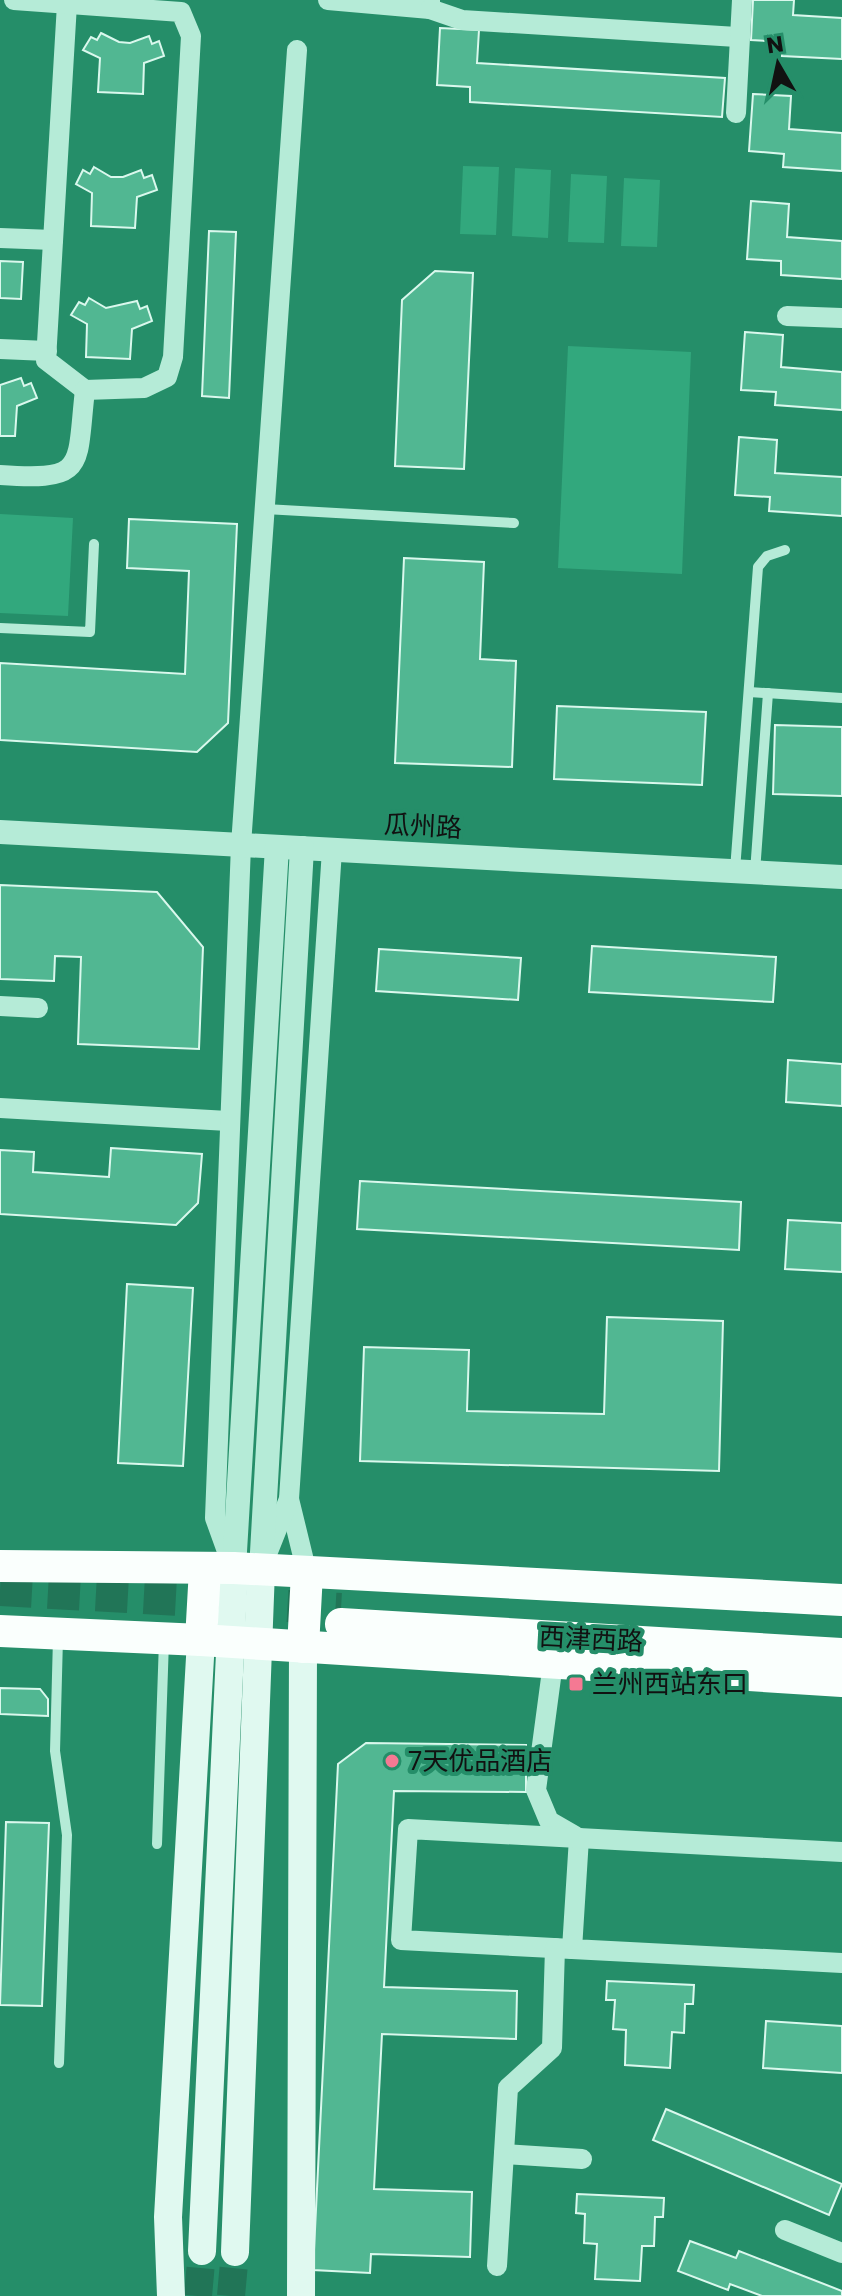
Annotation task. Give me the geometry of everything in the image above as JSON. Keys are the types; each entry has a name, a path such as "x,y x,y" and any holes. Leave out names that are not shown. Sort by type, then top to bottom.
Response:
{"main road":[{"path":"0,1566 233,1569 842,1600"},
{"path":"202,2251 233,1569"},
{"path":"171,2296 168,2217 233,1569"},
{"path":"301,2296 303,1647 307,1573"},
{"name":"西津西路","path":"842,1637 341,1617 842,1654"},
{"path":"0,1631 228,1642 842,1681"},
{"path":"228,1642 235,2252"}],"street":[{"path":"14,0 181,12 191,36 173,357 167,377 144,388 85,390 46,360 67,4"},
{"path":"328,0 430,5 462,20 737,37"},
{"path":"736,113 737,37 742,0"},
{"path":"233,1569 215,1518 228,1121 241,845 297,50"},
{"path":"0,238 53,240"},
{"path":"787,316 842,318"},
{"path":"0,349 47,351"},
{"path":"0,475 45,478 66,474 77,462 85,390"},
{"name":"瓜州路","path":"0,832 842,877"},
{"path":"233,1569 290,847"},
{"path":"307,1573 289,1499 332,850"},
{"path":"0,1006 38,1008"},
{"path":"0,1108 228,1121"},
{"path":"233,1569 289,1499"},
{"path":"553,1663 536,1790 549,1821 579,1838"},
{"path":"842,1852 408,1829 401,1940 842,1963"},
{"path":"497,2266 508,2088 552,2048 579,1838"},
{"path":"504,2154 582,2159"},
{"path":"785,2230 842,2253"}],"lane":[{"path":"265,509 514,523"},
{"path":"0,628 90,632 94,544"},
{"path":"745,872 749,692 758,567 767,556 785,550"},
{"path":"749,692 842,698"},
{"path":"745,872 768,693"},
{"path":"58,1634 55,1751 67,1835 59,2063"},
{"path":"157,1844 164,1639"}],"green space":[{"path":"463,166 499,167 496,235 460,234"},
{"path":"515,168 551,170 548,238 512,236"},
{"path":"571,174 607,176 604,243 568,242"},
{"path":"624,178 660,180 657,247 621,246"},
{"path":"568,346 691,352 682,574 558,568"},
{"path":"0,514 73,518 68,616 0,613"}],"building":[{"path":"753,0 794,0 793,15 842,18 842,59 782,56 783,42 751,40"},
{"path":"440,28 479,30 477,63 725,78 722,117 470,102 470,87 437,85"},
{"path":"101,33 119,42 130,43 149,36 152,44 159,41 164,56 144,63 143,94 98,92 100,58 83,50 91,37 97,40"},
{"path":"753,94 791,96 789,129 842,133 842,171 783,167 784,154 749,151"},
{"path":"94,167 111,177 123,177 141,170 144,178 152,175 157,190 137,197 135,228 91,226 92,193 76,184 83,170 90,174"},
{"path":"751,201 789,204 787,237 842,241 842,279 781,275 781,261 747,259"},
{"path":"209,231 236,232 229,398 202,396"},
{"path":"0,261 23,262 21,299 0,298"},
{"path":"435,271 473,273 464,469 395,466 402,300"},
{"path":"89,298 106,308 137,301 140,309 147,306 152,321 132,329 130,359 86,357 87,324 71,315 79,302 85,305"},
{"path":"745,332 783,335 781,367 842,372 842,410 775,405 776,392 741,390"},
{"path":"21,378 24,386 31,383 37,398 17,406 15,436 0,436 0,385"},
{"path":"739,437 777,440 775,473 842,477 842,516 769,511 770,497 735,495"},
{"path":"129,519 237,524 228,723 197,752 0,740 0,663 185,674 189,571 127,568"},
{"path":"404,558 484,562 480,659 516,661 512,767 395,763"},
{"path":"557,706 706,712 702,785 554,779"},
{"path":"775,725 842,727 842,796 773,794"},
{"path":"0,885 157,892 203,947 199,1049 78,1044 81,957 55,956 54,981 0,979"},
{"path":"592,946 776,957 773,1002 589,992"},
{"path":"379,949 521,958 518,1000 376,991"},
{"path":"788,1060 842,1064 842,1106 786,1102"},
{"path":"111,1148 202,1154 198,1203 176,1225 0,1214 0,1150 34,1152 33,1172 109,1177"},
{"path":"360,1181 741,1202 739,1250 357,1229"},
{"path":"788,1220 842,1223 842,1272 785,1269"},
{"path":"127,1284 193,1288 183,1466 118,1463"},
{"path":"607,1317 723,1321 719,1471 360,1461 364,1347 469,1350 467,1411 604,1414"},
{"path":"0,1688 40,1689 48,1699 48,1716 0,1714"},
{"path":"366,1743 526,1745 526,1792 394,1791 384,1987 517,1991 516,2039 382,2034 374,2189 472,2192 470,2257 371,2254 370,2273 313,2270 338,1764"},
{"path":"6,1822 49,1823 42,2006 0,2005"},
{"path":"607,1981 694,1985 693,2004 685,2004 684,2033 672,2032 670,2068 625,2065 626,2030 613,2029 615,2000 606,2000"},
{"path":"766,2021 842,2026 842,2073 763,2068"},
{"path":"666,2109 842,2184 829,2215 653,2140"},
{"path":"577,2194 664,2198 663,2217 655,2217 654,2246 642,2246 640,2281 595,2279 597,2244 584,2243 585,2214 576,2213"},
{"path":"690,2241 736,2258 739,2251 842,2291 842,2296 762,2296 730,2284 728,2290 678,2271"}],"tunnel":[{"path":"0,1590 341,1609"},
{"path":"198,2296 202,2251"},
{"path":"231,2296 235,2252"}],"place":[{"name":"兰州西站东口","path":"576,1684"},
{"name":"7天优品酒店","path":"392,1761"}]}
